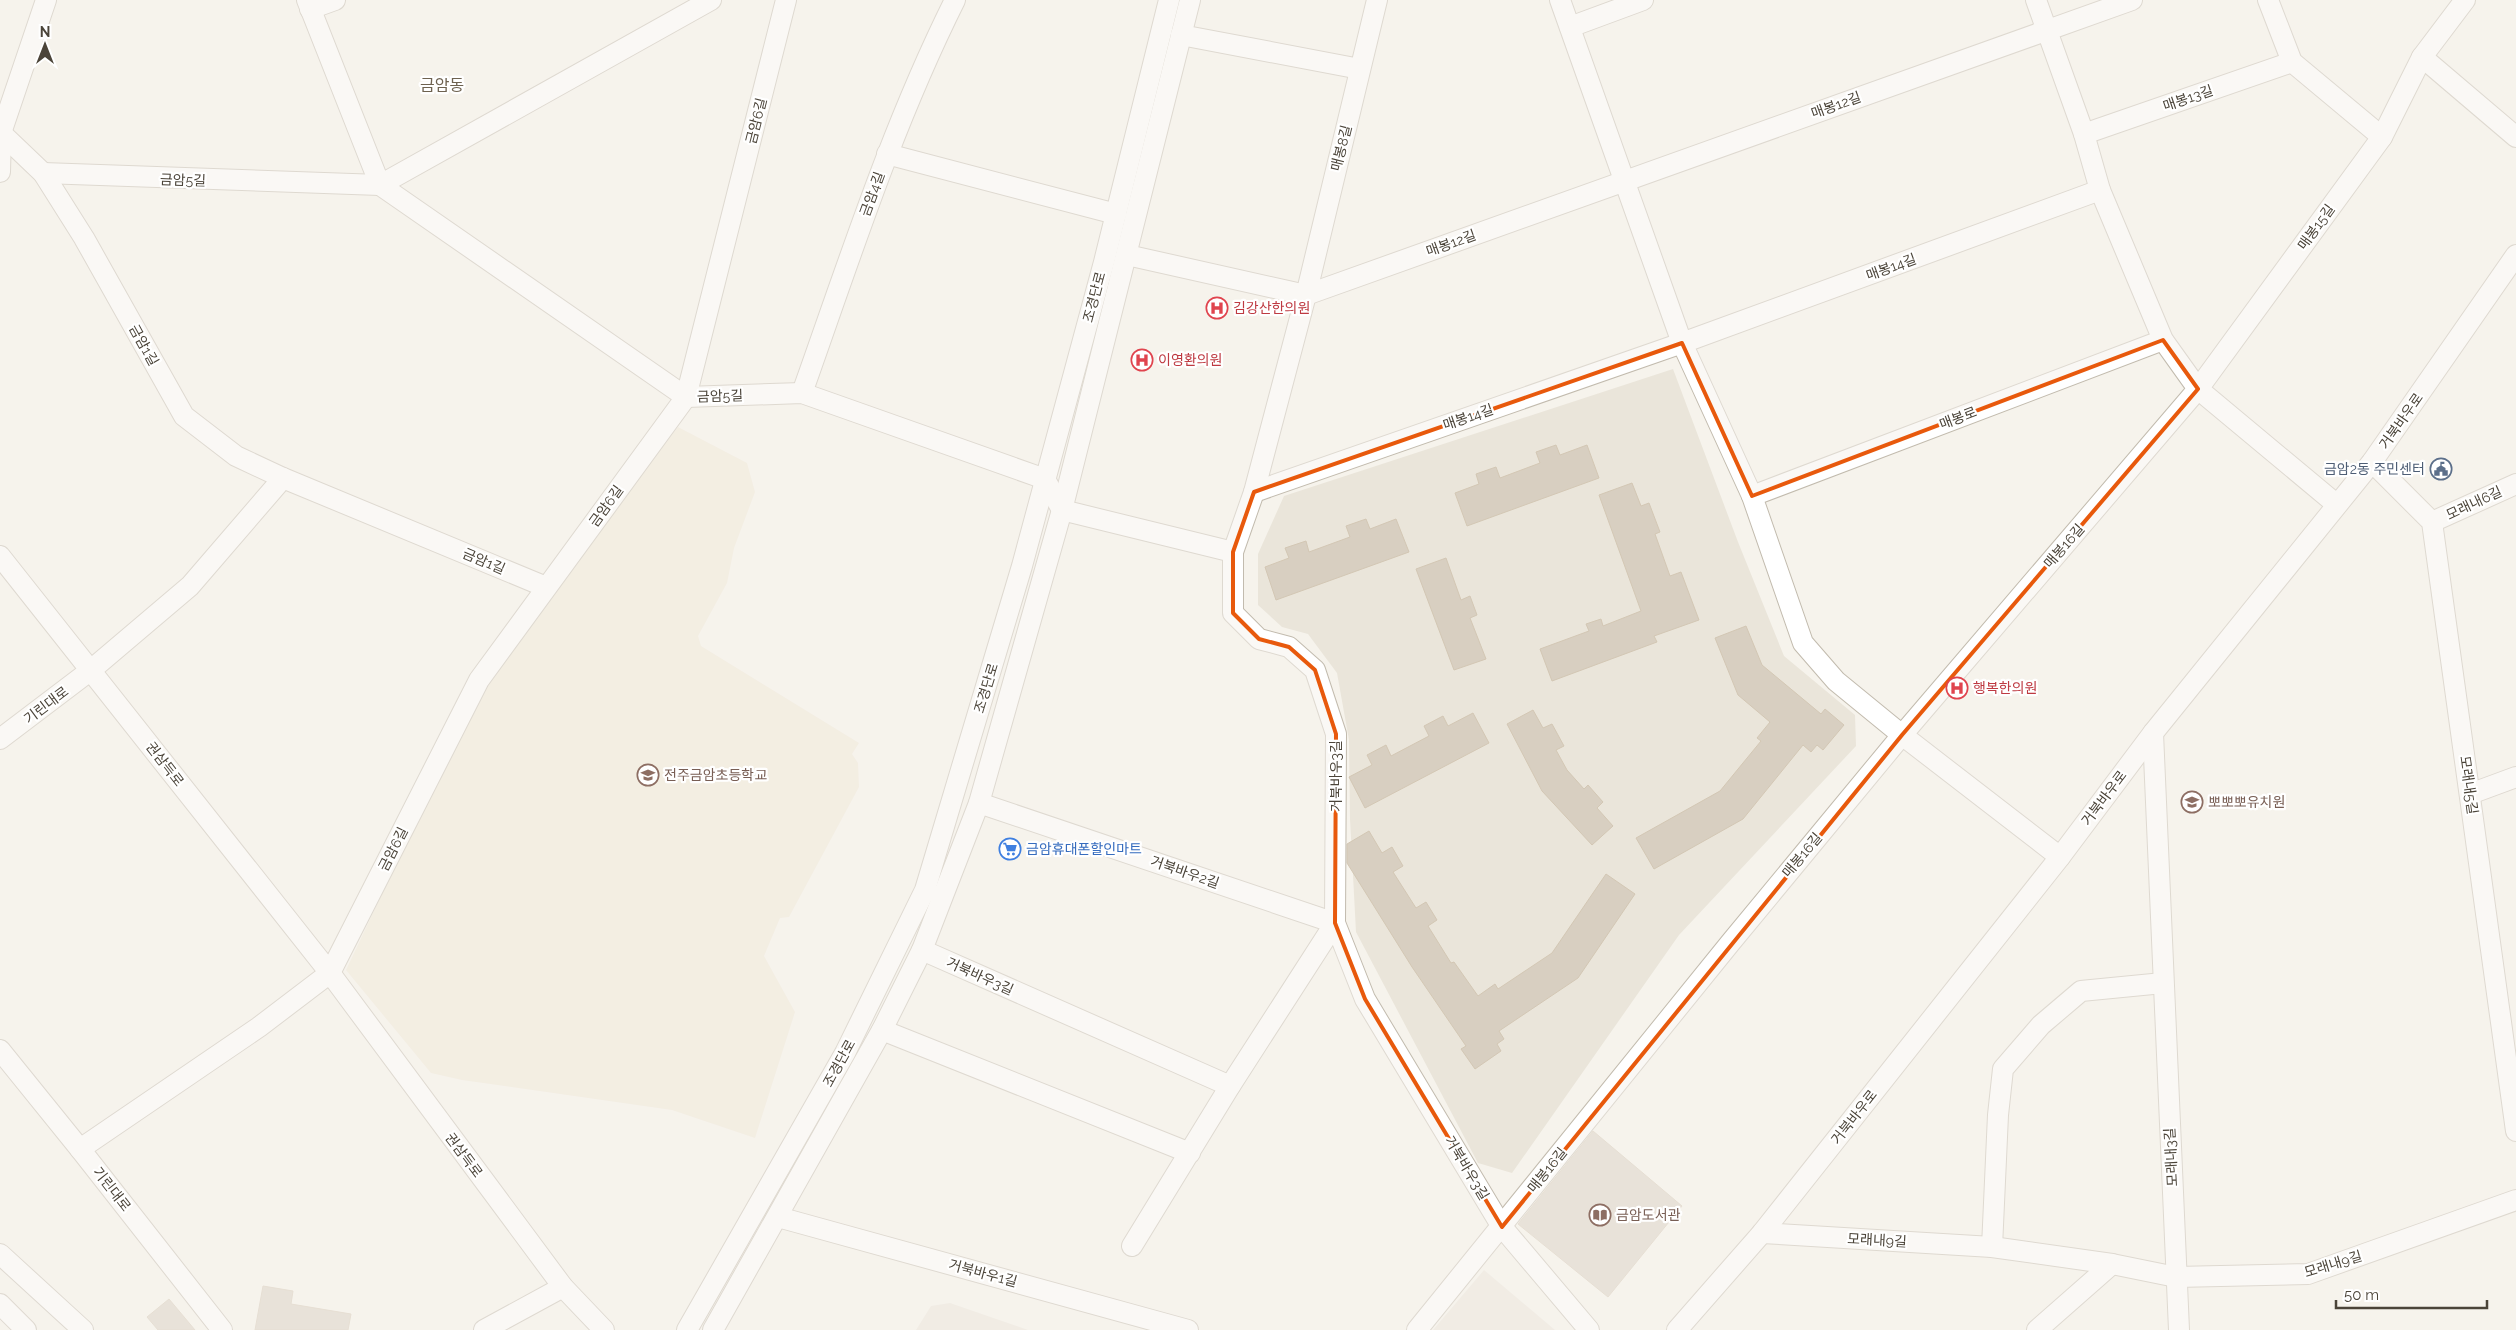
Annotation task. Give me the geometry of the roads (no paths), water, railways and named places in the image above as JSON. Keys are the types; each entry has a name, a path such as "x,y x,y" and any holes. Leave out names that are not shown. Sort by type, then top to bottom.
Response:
{"street":[{"path":"0,172 1,132 46,0"},
{"path":"335,0 309,4 380,185 711,0"},
{"name":"금암6길","path":"330,973 479,680 686,397 786,0"},
{"name":"금암4길","path":"802,393 886,154 935,40 955,0"},
{"name":"조경단로","path":"688,1330 846,1053 925,890 1046,479 1116,214 1169,0"},
{"name":"조경단로","path":"713,1330 882,1030 922,950 979,803 1062,510 1190,0"},
{"name":"매봉8길","path":"1306,295 1376,0"},
{"path":"1560,0 1682,343 1752,496 1803,642 1836,681 1902,735 2060,856"},
{"path":"1570,27 1643,0"},
{"path":"2036,0 2084,134 2100,190 2163,340 2198,389 2336,504"},
{"name":"매봉12길","path":"1306,295 2132,0"},
{"path":"2268,0 2292,62 2382,137"},
{"name":"매봉15길","path":"2198,389 2382,137 2422,57 2465,0"},
{"path":"1181,35 1360,70"},
{"path":"2422,57 2516,137"},
{"name":"매봉13길","path":"2084,134 2292,62"},
{"path":"1,132 43,173"},
{"path":"886,154 1116,214"},
{"name":"금암5길","path":"43,173 380,185 686,397 802,393 1046,479"},
{"name":"금암1길","path":"43,173 84,238 184,416 236,456 283,478 546,587"},
{"name":"매봉14길","path":"1254,492 1682,343 2100,190"},
{"path":"1046,479 1062,510 1233,552 1254,492 1306,295 1127,255"},
{"name":"거북바우로","path":"1677,1330 1762,1233 2060,856 2153,733 2336,504 2372,462 2516,255"},
{"name":"매봉로","path":"1752,496 2163,340"},
{"name":"매봉16길","path":"1417,1330 1731,942 1902,735 2198,389"},
{"path":"2372,462 2432,522"},
{"path":"91,670 190,586 283,478"},
{"name":"모래내6길","path":"2432,522 2516,484"},
{"name":"모래내5길","path":"2432,522 2516,1131"},
{"name":"거북바우3길","path":"1233,552 1234,613 1259,639 1289,647 1314,670 1336,734 1335,923 1365,998 1502,1227 1589,1330"},
{"name":"권삼득로","path":"0,556 330,973 563,1287 604,1330"},
{"name":"기린대로","path":"0,739 91,670"},
{"name":"모래내3길","path":"2153,733 2179,1330"},
{"path":"2470,794 2516,777"},
{"name":"거북바우2길","path":"979,803 1335,923"},
{"path":"1132,1246 1230,1086 1335,923"},
{"name":"거북바우3길","path":"922,950 1230,1086"},
{"path":"80,1149 259,1027 330,973"},
{"path":"1992,1246 1998,1115 2003,1068 2041,1026 2082,991 2163,983"},
{"path":"882,1030 1190,1153"},
{"name":"기린대로","path":"0,1050 222,1330"},
{"name":"모래내9길","path":"1762,1233 1992,1246 2112,1264 2176,1277 2308,1274 2516,1200"},
{"name":"거북바우1길","path":"778,1217 1188,1330"},
{"path":"0,1254 83,1330"},
{"path":"2036,1330 2112,1264"},
{"path":"484,1330 563,1287"},
{"path":"0,1304 21,1328"}],"place":[{"name":"김강산한의원","path":"1217,308"},
{"name":"이영환의원","path":"1142,360"},
{"name":"금암2동 주민센터","path":"2441,469"},
{"name":"행복한의원","path":"1957,688"},
{"name":"전주금암초등학교","path":"648,775"},
{"name":"뽀뽀뽀유치원","path":"2192,802"},
{"name":"금암휴대폰할인마트","path":"1010,849"},
{"name":"금암도서관","path":"1600,1215"}],"district":[{"name":"금암동","path":"442,85"}]}
